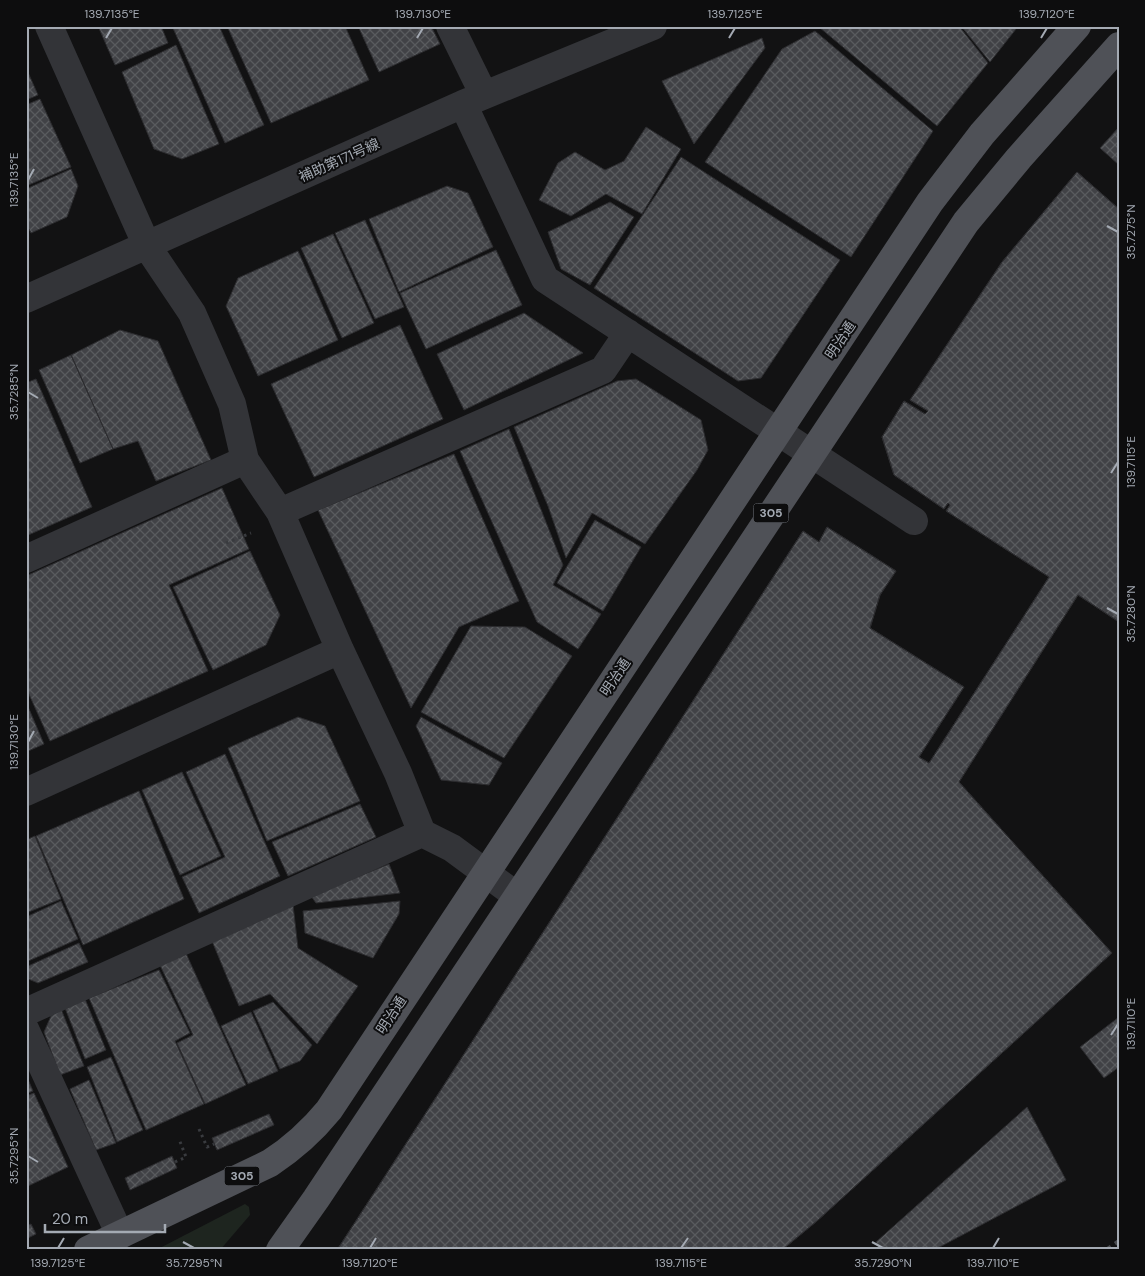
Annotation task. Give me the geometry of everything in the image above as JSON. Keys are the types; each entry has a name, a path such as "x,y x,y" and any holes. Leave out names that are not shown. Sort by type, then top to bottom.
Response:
{"main road":[{"name":"明治通","path":"88,1250 270,1163 293,1148 313,1130 329,1110 930,202 982,134 1077,26"},
{"name":"305","path":"280,1250 966,222 1019,158 1119,46"}],"street":[{"path":"50,26 147,246 192,313 232,404 244,460 280,512 340,650 398,773 422,833 452,848 517,896"},
{"path":"450,26 474,99 545,279 914,521"},
{"name":"補助第171号線","path":"26,299 474,99 653,26"},
{"path":"280,512 603,370 628,333"},
{"path":"26,559 244,460"},
{"path":"26,792 340,650"},
{"path":"26,1012 422,833"},
{"path":"26,1031 120,1234"}],"path":[{"path":"226,543 256,530"},
{"path":"199,1129 207,1147 214,1144"},
{"path":"175,1162 186,1157 179,1139"}],"shaded area":[{"path":"245,1204 249,1207 250,1215 220,1250 156,1250"}],"building":[{"path":"98,26 161,26 168,43 115,65"},
{"path":"172,26 219,26 264,125 225,143"},
{"path":"227,26 345,26 369,80 271,123"},
{"path":"358,26 431,26 440,44 379,72"},
{"path":"959,26 988,63 937,126 819,27"},
{"path":"961,26 1013,26 1016,29 990,62"},
{"path":"815,31 933,131 851,257 705,162 782,49"},
{"path":"762,38 765,48 694,144 662,81"},
{"path":"176,45 219,144 182,159 154,149 122,72"},
{"path":"26,68 38,95 26,100"},
{"path":"40,99 71,167 26,186 26,105"},
{"path":"646,127 681,149 642,214 606,194 571,216 539,200 558,163 575,152 605,170 624,161"},
{"path":"1119,127 1119,165 1100,148"},
{"path":"681,157 840,260 761,378 738,381 594,288"},
{"path":"71,169 78,186 67,217 31,233 26,223 26,189"},
{"path":"1077,172 1119,209 1119,622 1078,595 959,782 1112,953 817,1221 782,1250 337,1250 803,531 819,542 827,527 896,571 880,595 870,628 964,687 919,757 929,763 1049,577 946,511 950,505 948,503 944,509 894,475 882,437 904,401 925,414 928,411 910,400 1002,262"},
{"path":"1077,172 1119,209 1119,622 1078,595 959,782 1112,953 817,1221 782,1250 337,1250 803,531 819,542 827,527 896,571 880,595 870,628 964,687 919,757 929,763 1049,577 946,511 950,505 948,503 944,509 894,475 882,437 904,401 925,414 928,411 910,400 1002,262"},
{"path":"447,186 468,193 493,247 399,292 369,219"},
{"path":"610,202 634,217 590,285 561,269 548,232"},
{"path":"365,220 404,307 375,319 335,233"},
{"path":"333,234 374,323 342,338 301,248"},
{"path":"496,250 522,305 426,349 400,293"},
{"path":"298,251 338,340 258,376 226,306 238,278"},
{"path":"524,313 583,353 464,410 437,354"},
{"path":"400,325 443,419 314,477 271,384"},
{"path":"120,330 158,341 211,460 156,481 138,441 113,449 71,355"},
{"path":"71,355 113,449 80,463 39,370"},
{"path":"36,379 92,507 26,536 26,383"},
{"path":"636,379 701,420 708,450 697,470 645,544 592,513 566,558 548,506 514,427 617,381"},
{"path":"509,429 563,565 553,585 601,614 578,649 537,622 460,451"},
{"path":"454,454 519,601 459,627 411,708 318,510"},
{"path":"222,488 249,549 169,585 208,671 50,741 28,692 26,693 26,576"},
{"path":"595,520 641,547 603,611 557,583"},
{"path":"250,551 280,615 266,645 213,670 173,587"},
{"path":"471,626 525,627 572,656 504,758 421,712"},
{"path":"26,702 44,744 26,752"},
{"path":"298,717 325,726 360,801 267,841 228,748"},
{"path":"421,717 502,763 489,785 441,780 416,726"},
{"path":"225,754 280,876 199,913 182,877 225,857 186,772"},
{"path":"182,772 221,856 180,875 142,790"},
{"path":"139,791 184,899 83,945 36,836"},
{"path":"360,804 376,837 288,876 272,842"},
{"path":"35,836 61,899 26,913 26,840"},
{"path":"389,864 400,893 316,903 311,896"},
{"path":"61,901 78,939 26,962 26,917"},
{"path":"400,901 399,914 373,958 305,933 303,911"},
{"path":"293,905 298,948 358,986 317,1044 270,994 239,1006 212,941"},
{"path":"79,943 88,962 38,983 26,978 26,967"},
{"path":"184,949 246,1085 205,1104 177,1043 193,1035 158,961"},
{"path":"159,970 190,1033 175,1041 204,1104 146,1130 89,998"},
{"path":"85,999 106,1050 85,1059 65,1008"},
{"path":"273,1002 312,1045 300,1061 280,1069 253,1011"},
{"path":"61,1009 84,1066 60,1075 44,1032 51,1016"},
{"path":"251,1012 278,1071 248,1084 221,1026"},
{"path":"1119,1017 1119,1067 1104,1078 1080,1047"},
{"path":"111,1057 143,1130 117,1142 87,1067"},
{"path":"26,1075 33,1091 26,1094"},
{"path":"89,1080 116,1143 96,1150 70,1089"},
{"path":"34,1093 68,1167 26,1187 26,1096"},
{"path":"1027,1107 1066,1180 934,1250 880,1250 876,1242"},
{"path":"269,1114 274,1125 217,1150 212,1138"},
{"path":"172,1156 177,1168 130,1190 125,1178"},
{"path":"31,1224 36,1234 26,1239 26,1226"}],"railway":[{"path":"1106,1250 1119,1241"}]}
